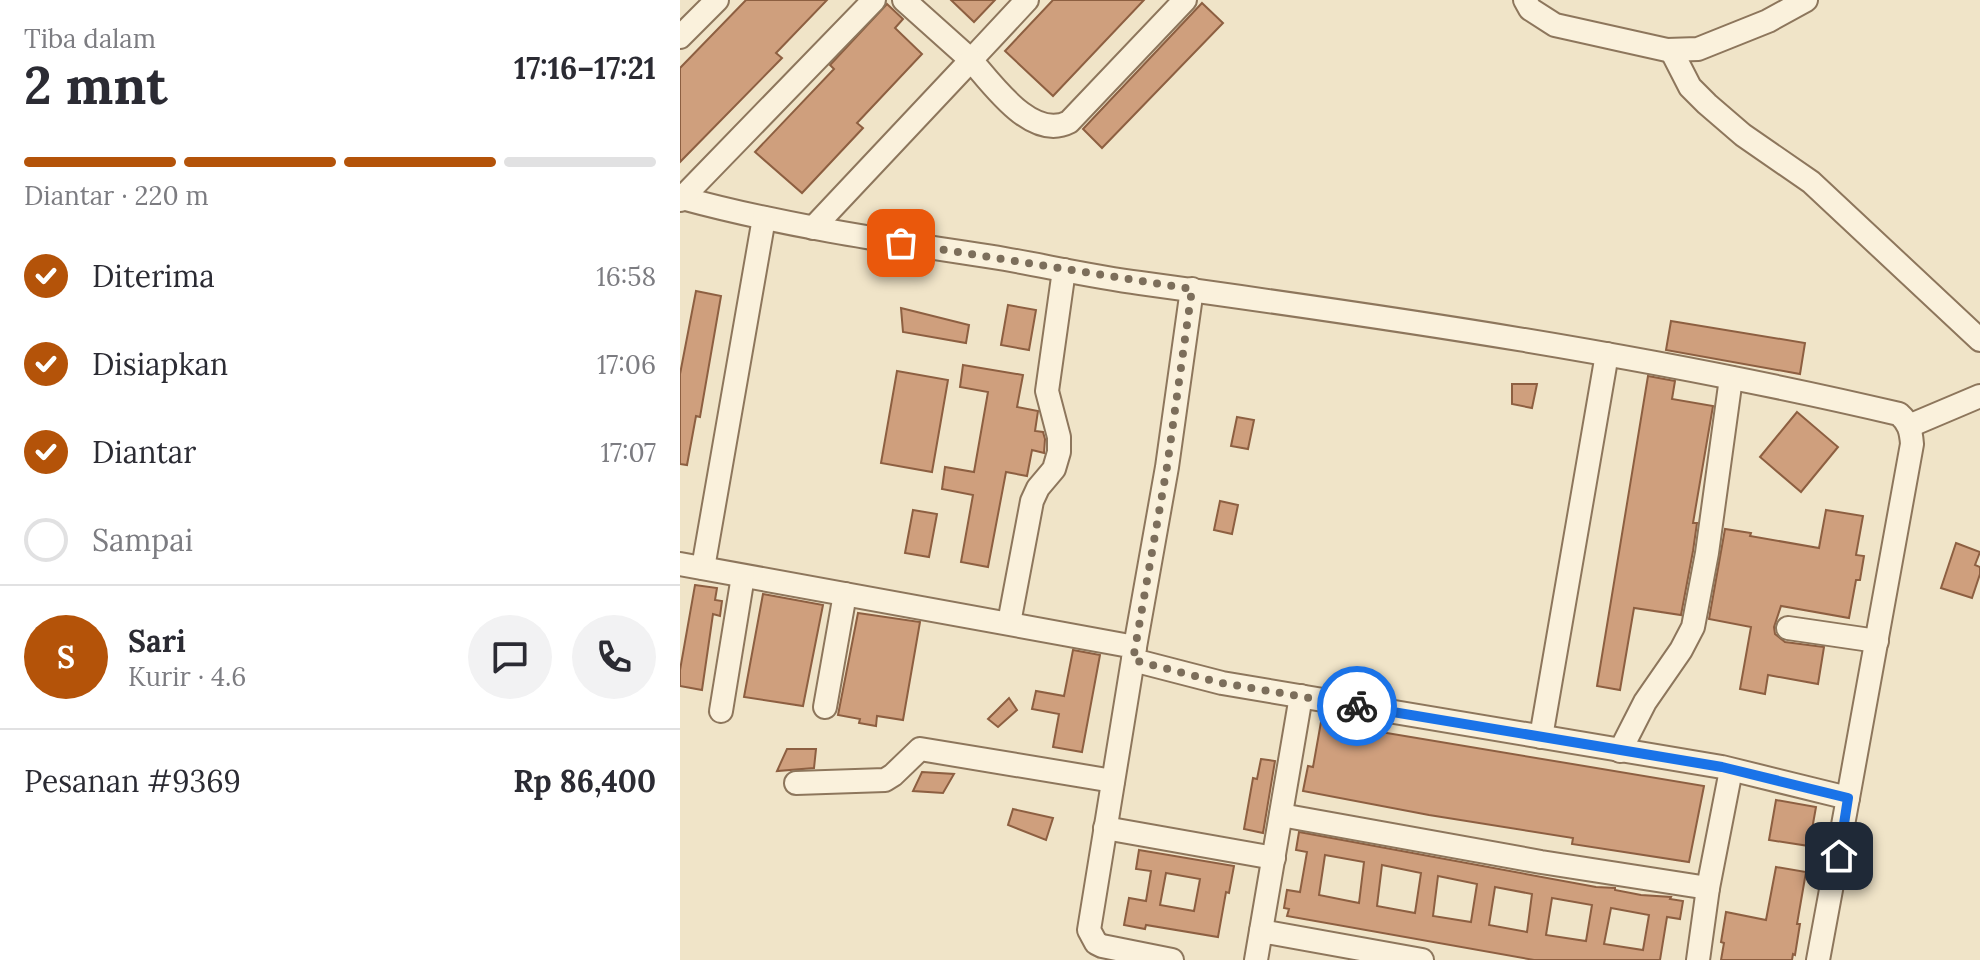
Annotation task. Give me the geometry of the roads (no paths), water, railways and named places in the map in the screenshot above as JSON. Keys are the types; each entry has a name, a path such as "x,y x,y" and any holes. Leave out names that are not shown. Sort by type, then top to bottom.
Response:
{"street":[{"path":"680,37 717,0"},
{"path":"681,199 874,0"},
{"path":"904,0 971,60 1018,109 1039,125 1060,127 1069,122 1185,0"},
{"path":"813,228 1027,0"},
{"path":"1525,0 1530,9 1555,25 1671,50 1698,49 1768,21 1806,0"},
{"path":"1671,50 1690,87 1707,104 1743,135 1811,182 1980,340"},
{"path":"681,199 813,228 1607,354 1899,414 1909,426 1912,444 1818,960"},
{"path":"703,568 764,218"},
{"path":"1009,623 1032,501 1038,488 1051,475 1059,452 1059,437 1047,391 1064,270"},
{"path":"1172,960 1102,946 1096,943 1089,930 1167,467 1192,289"},
{"path":"1541,737 1607,354"},
{"path":"1620,751 1645,702 1693,627 1707,553 1731,378"},
{"path":"1909,426 1980,396"},
{"path":"680,564 1009,623 1134,654 1222,683 1731,770 1848,798"},
{"path":"721,711 743,576"},
{"path":"825,707 845,594"},
{"path":"1788,628 1877,641"},
{"path":"1256,960 1301,696"},
{"path":"796,783 885,780 920,749 1113,781"},
{"path":"1698,960 1708,888 1731,770"},
{"path":"1281,815 1541,862 1708,888"},
{"path":"1105,828 1274,858"},
{"path":"1261,931 1422,960"}]}
